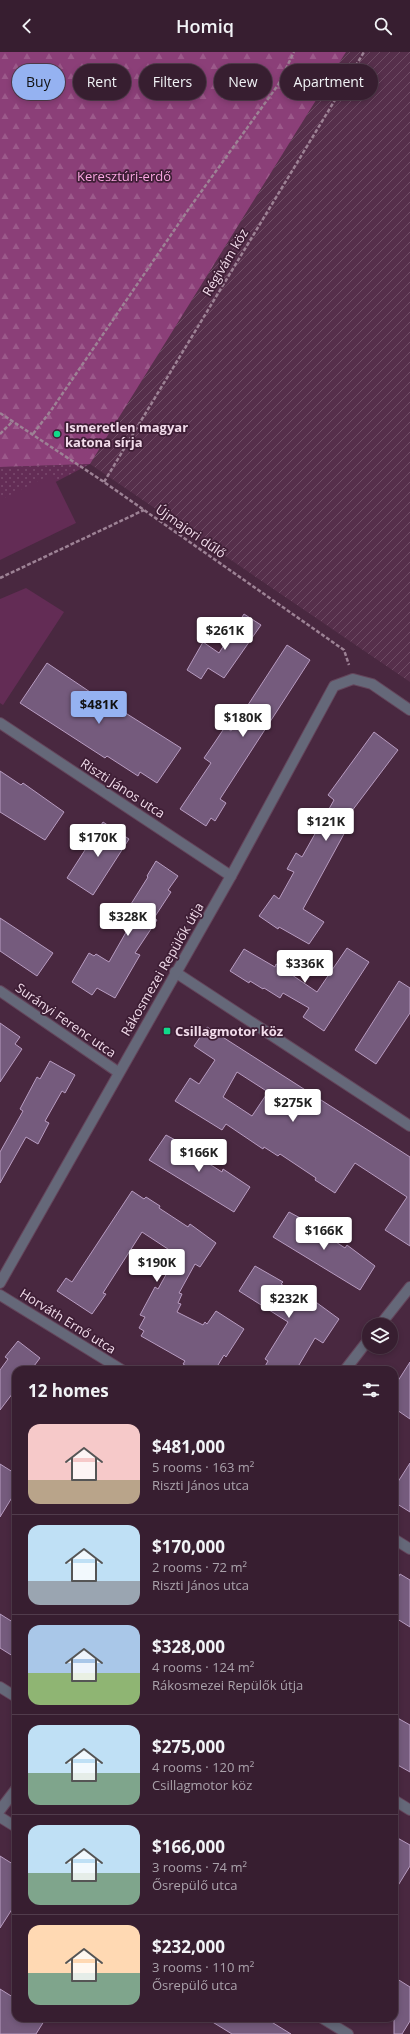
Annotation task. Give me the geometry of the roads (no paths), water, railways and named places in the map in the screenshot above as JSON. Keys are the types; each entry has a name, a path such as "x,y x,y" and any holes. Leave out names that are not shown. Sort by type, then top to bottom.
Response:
{"street":[{"name":"Rákosmezei Repülők útja","path":"0,1283 118,1072 231,876 334,686 353,679 372,684 410,710"},
{"name":"Riszti János utca","path":"0,723 231,876"},
{"path":"175,972 410,1126"},
{"name":"Surányi Ferenc utca","path":"0,990 118,1072"},
{"path":"386,1318 410,1287"},
{"name":"Horváth Ernő utca","path":"0,1295 115,1366"},
{"path":"348,1366 362,1348"},
{"path":"398,1542 410,1549"},
{"path":"0,1687 12,1694"},
{"path":"0,1810 12,1794"},
{"path":"398,1802 410,1810"},
{"path":"0,1817 12,1824"},
{"path":"328,2022 348,2034"}],"place":[{"name":"Ismeretlen magyar katona sírja","path":"57,434"},
{"name":"Csillagmotor köz","path":"167,1031"}],"park label":[{"name":"Keresztúri-erdő","path":"124,176"}]}
